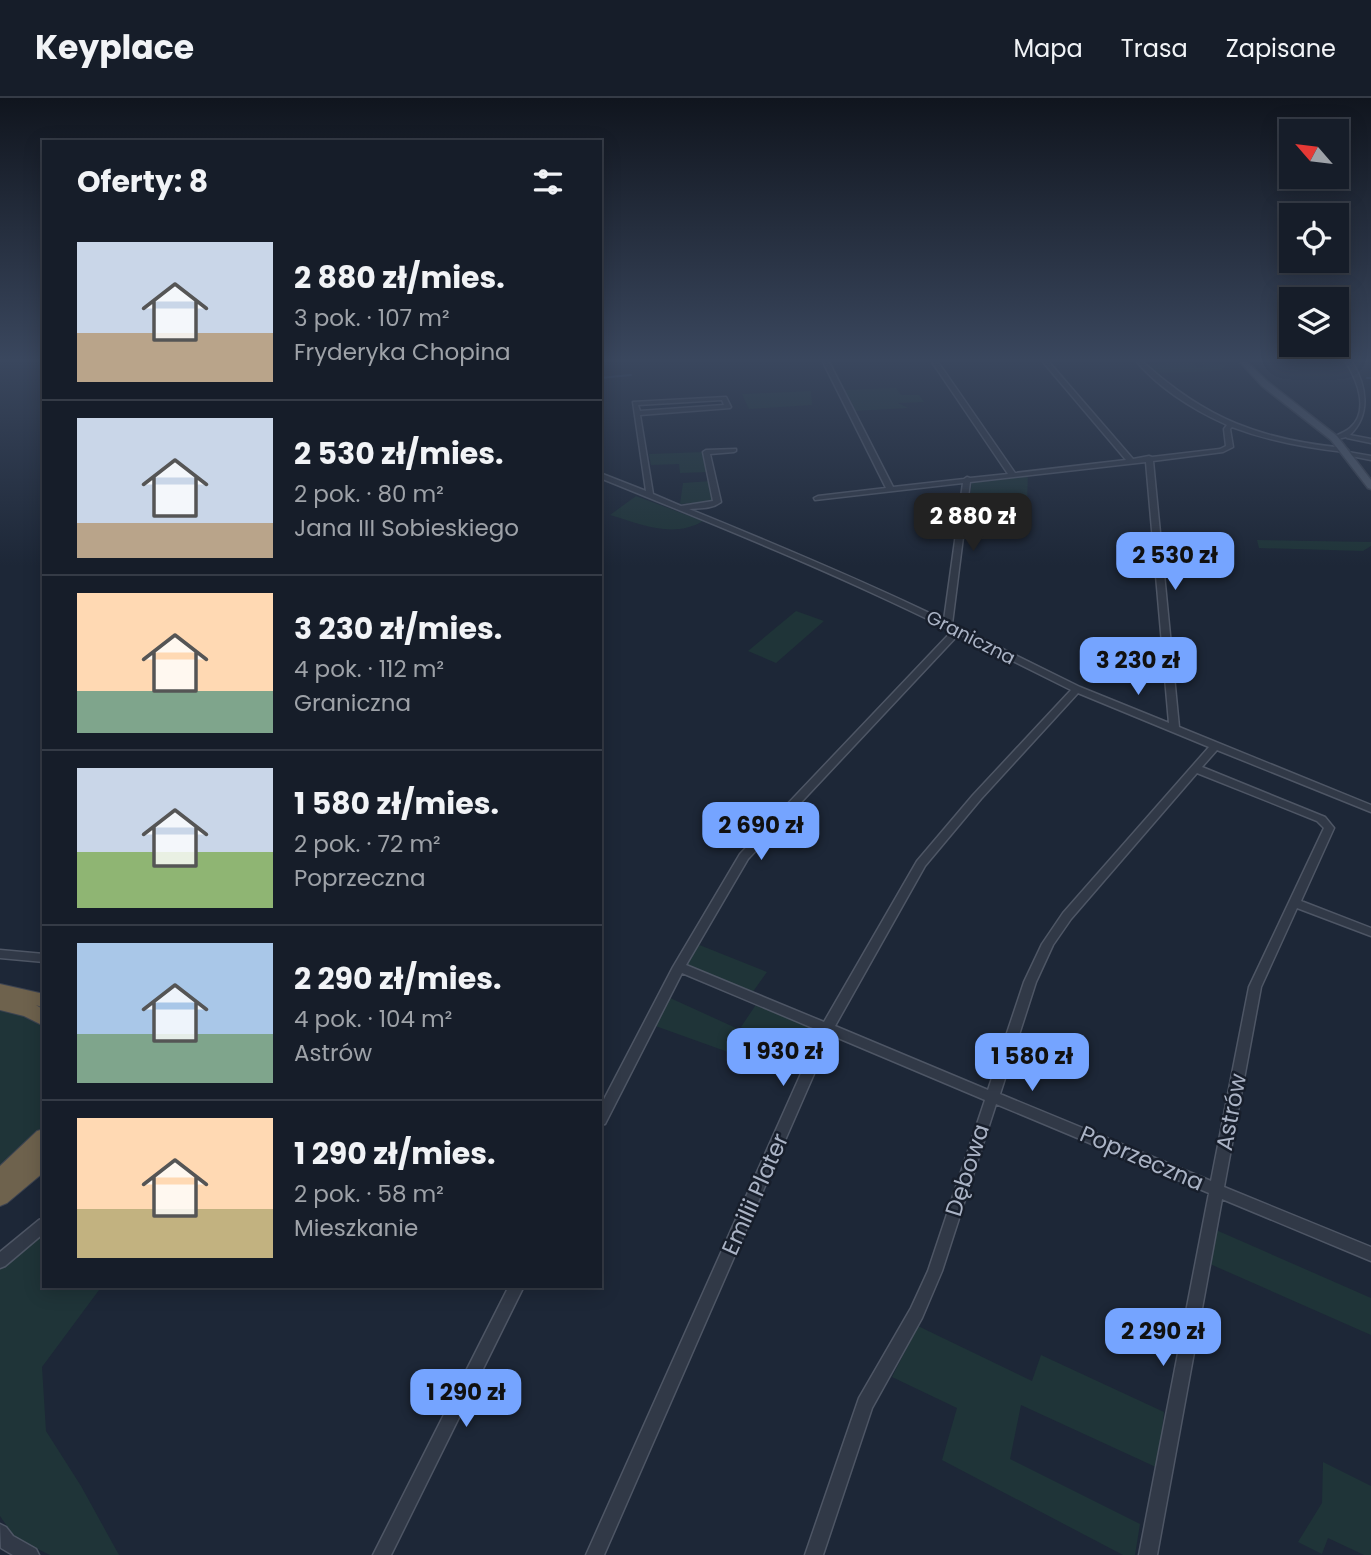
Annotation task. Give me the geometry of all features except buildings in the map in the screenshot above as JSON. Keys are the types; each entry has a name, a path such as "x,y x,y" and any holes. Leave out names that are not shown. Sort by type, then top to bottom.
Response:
{"highway":[{"path":"0,991 42,1001"},
{"path":"0,1003 29,1010 42,1018"},
{"path":"0,1180 42,1139"},
{"path":"0,1197 42,1161"}],"main road":[{"path":"1324,430 1347,452 1371,486"}],"street":[{"path":"640,430 650,496"},
{"path":"860,430 890,489"},
{"path":"982,430 1012,473"},
{"path":"1104,430 1130,460"},
{"path":"818,498 1228,449 1230,430"},
{"path":"1248,430 1308,447 1371,457"},
{"path":"1349,437 1357,430"},
{"path":"1334,438 1349,437 1371,441"},
{"path":"681,508 717,502 706,452 734,450"},
{"path":"1149,458 1174,728"},
{"name":"Graniczna","path":"602,476 779,548 953,627 1077,689 1371,809"},
{"path":"602,1116 679,967 744,857 953,627 967,479"},
{"name":"Emilii Plater","path":"595,1555 828,1027 921,864 977,797 1077,689"},
{"name":"Dębowa","path":"814,1555 865,1404 917,1313 935,1271 1030,982 1048,944 1067,916 1216,745"},
{"name":"Astrów","path":"1148,1555 1255,987 1329,828 1321,819 1195,768"},
{"path":"1294,903 1371,932"},
{"path":"0,954 42,958"},
{"name":"Poprzeczna","path":"679,967 1371,1254"},
{"path":"0,1261 42,1226"},
{"path":"382,1555 516,1288"},
{"path":"0,1533 7,1542 30,1555"}],"green space":[{"path":"704,452 708,472 680,473 679,464 651,465 649,454"},
{"path":"1028,474 1027,502 970,497 972,480"},
{"path":"711,481 715,498 713,502 680,504 683,483"},
{"path":"636,496 703,521 680,529 669,529 645,526 610,515"},
{"path":"1257,540 1371,542 1371,546 1363,551 1259,548"},
{"path":"796,611 824,621 776,663 748,651"},
{"path":"697,944 767,972 752,993 683,965"},
{"path":"668,997 736,1028 733,1034 738,1037 728,1052 650,1024"},
{"path":"757,1003 821,1032 810,1057 741,1027"},
{"path":"0,1008 42,1025 42,1129 0,1171"},
{"path":"1216,1230 1371,1298 1371,1335 1210,1264"},
{"path":"42,1232 42,1288 101,1288 42,1367 46,1431 81,1486 119,1555 50,1555 15,1538 0,1516 0,1267"},
{"path":"918,1326 1032,1381 1041,1355 1164,1412 1158,1468 1021,1405 1010,1459 1140,1524 1135,1555 1123,1555 942,1460 957,1408 892,1377"},
{"path":"1323,1462 1371,1486 1371,1555 1364,1555 1328,1538 1322,1554 1298,1542 1322,1503"}]}
